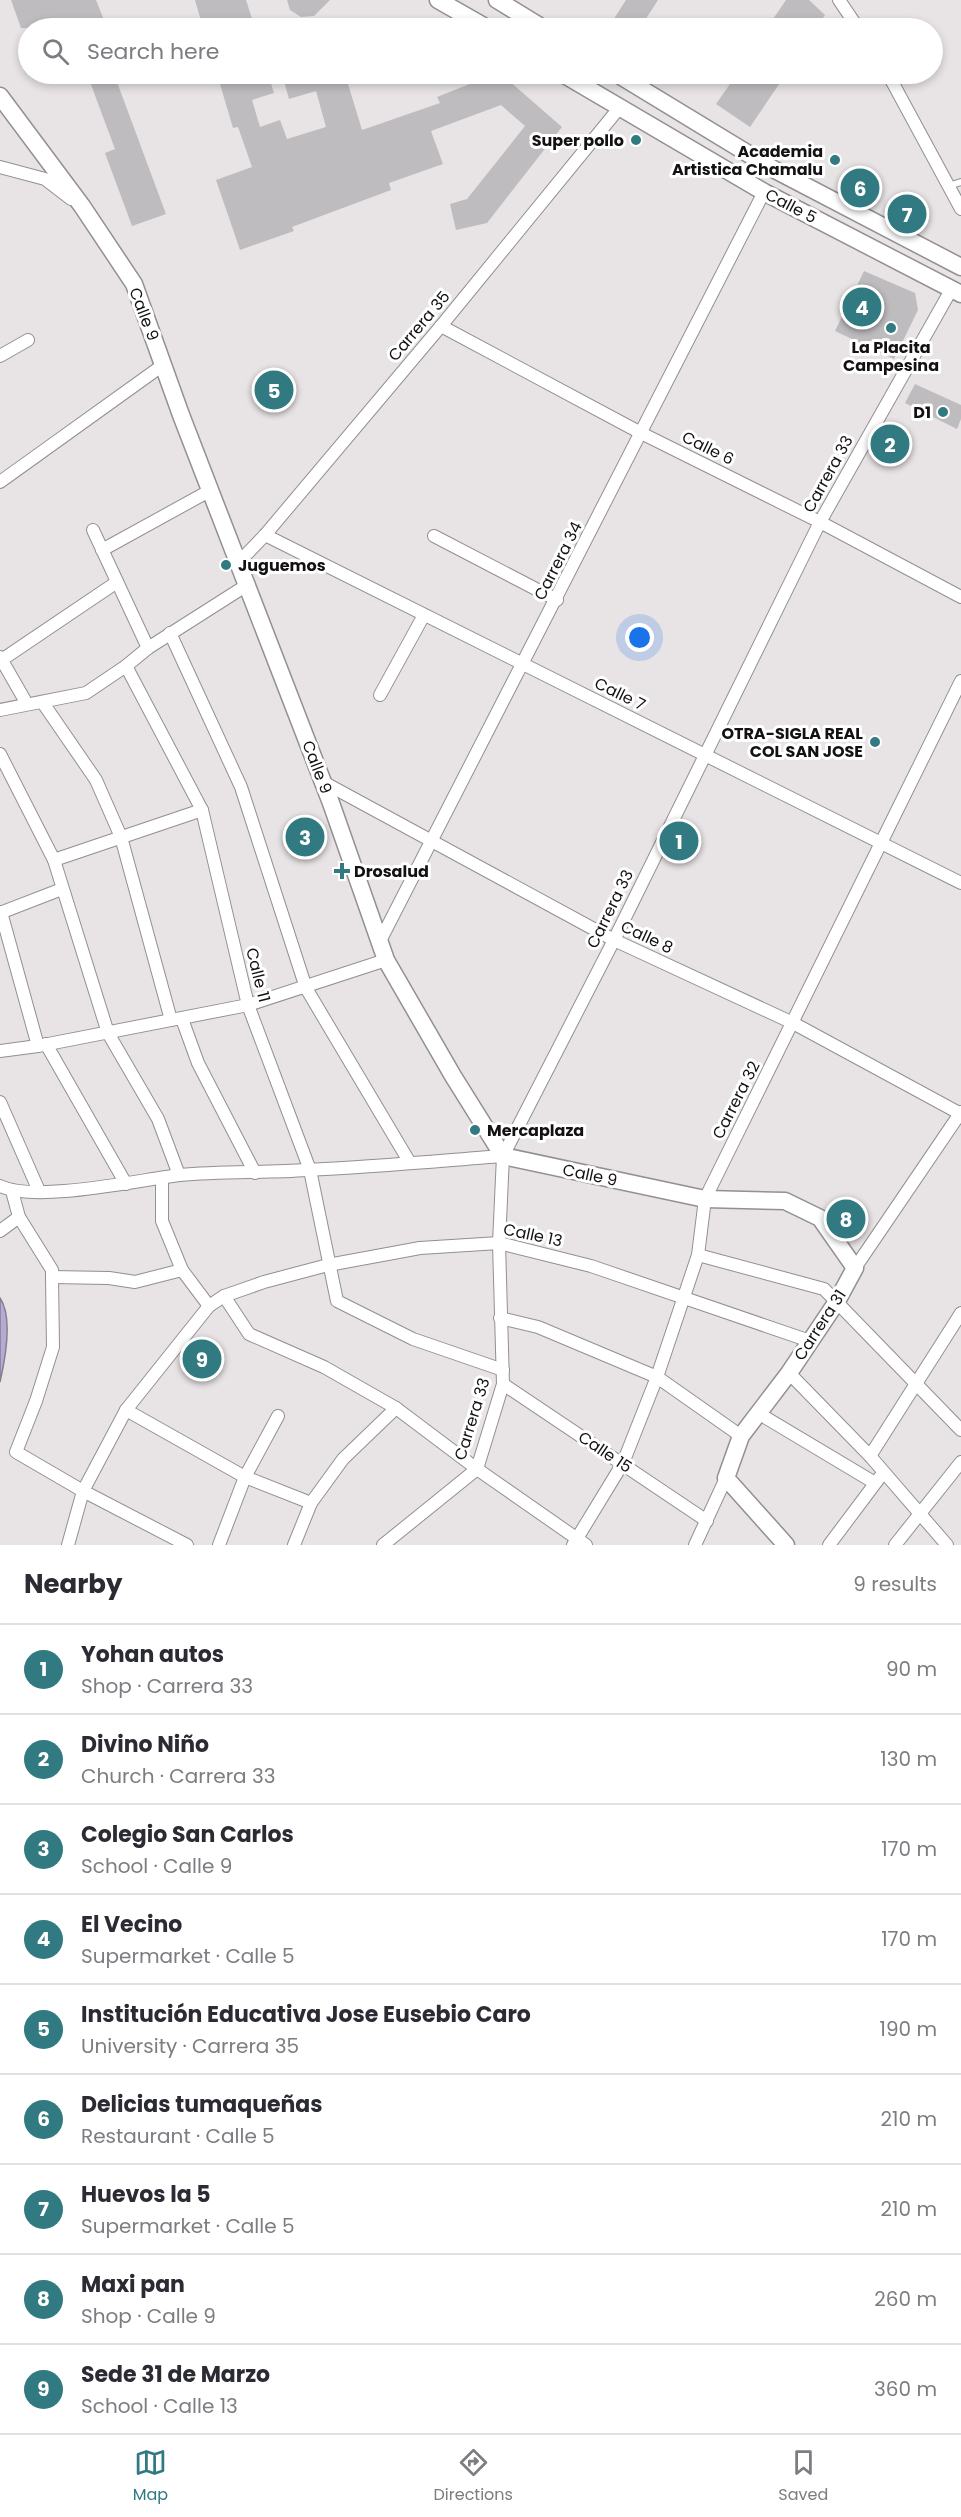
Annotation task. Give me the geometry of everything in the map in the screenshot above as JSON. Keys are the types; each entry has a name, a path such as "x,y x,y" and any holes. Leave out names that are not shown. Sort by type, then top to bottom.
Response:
{"street":[{"path":"438,0 470,18"},
{"path":"839,0 851,18"},
{"path":"499,1 527,18"},
{"name":"Calle 5","path":"580,84 764,192 956,292"},
{"name":"Calle 5","path":"633,84 775,170 961,267"},
{"path":"893,84 961,209"},
{"name":"Calle 9","path":"0,96 82,206 134,284 323,782 386,960 453,1076 503,1156 705,1199 785,1201 820,1218 855,1268"},
{"name":"Carrera 35","path":"239,562 265,535 441,326 620,107"},
{"path":"0,167 45,179 82,206"},
{"name":"Carrera 34","path":"379,943 557,600 764,192"},
{"name":"Carrera 33","path":"383,1545 477,1469 503,1384 499,1243 503,1156 614,940 820,522 956,292"},
{"name":"Calle 6","path":"441,326 641,433 820,522 961,597"},
{"path":"0,357 28,340"},
{"path":"0,482 163,365"},
{"path":"102,550 211,490"},
{"path":"93,530 148,648"},
{"name":"Calle 7","path":"265,535 961,883"},
{"path":"434,536 557,600"},
{"path":"27,704 1,659 117,582"},
{"path":"0,710 86,693 170,633 247,585"},
{"path":"380,695 424,615"},
{"path":"170,633 242,787 306,988 410,1163"},
{"name":"Calle 11","path":"126,666 202,810 248,1005 310,1170 337,1301 413,1339 503,1370"},
{"name":"Carrera 32","path":"579,1543 622,1463 657,1377 698,1255 705,1199 961,681"},
{"path":"43,703 96,780 121,837 176,1020 255,1173"},
{"path":"0,754 54,860 108,1033 158,1119 179,1175"},
{"name":"Calle 8","path":"323,782 614,940 793,1023 961,1113"},
{"path":"54,860 202,810"},
{"path":"62,889 1,912 42,1045 126,1184"},
{"path":"0,1051 108,1033 248,1005 306,988 386,960"},
{"path":"0,1102 39,1191"},
{"name":"Carrera 31","path":"695,1545 726,1478 741,1436 789,1373 836,1303 855,1268 961,1113"},
{"path":"187,1545 83,1491 16,1452 36,1401 53,1347 52,1270 19,1217 6,1188 39,1191 126,1184 179,1175 310,1170 503,1156"},
{"path":"162,1179 162,1221 182,1270 209,1306"},
{"path":"0,1231 19,1217"},
{"name":"Calle 13","path":"68,1545 83,1491 126,1410 209,1306 224,1296 264,1282 328,1265 420,1248 499,1243 591,1266 810,1341"},
{"path":"698,1255 824,1289 961,1430"},
{"path":"52,1276 109,1278 135,1282 182,1270"},
{"path":"224,1296 249,1334 324,1367 396,1408 579,1543"},
{"path":"870,1456 961,1313"},
{"path":"500,1318 538,1327 657,1377 741,1436"},
{"path":"789,1373 885,1472 947,1545"},
{"name":"Calle 15","path":"503,1384 707,1521"},
{"path":"294,1545 311,1503 343,1459 396,1408"},
{"path":"126,1410 245,1477 311,1503"},
{"path":"758,1413 875,1483"},
{"path":"219,1545 245,1477 278,1416"},
{"path":"895,1545 961,1462"},
{"path":"829,1545 885,1472"},
{"path":"726,1478 786,1545"}],"lane":[{"path":"947,186 961,182"}],"shaded area":[{"path":"0,1298 4,1306 7,1327 6,1351 0,1382"}],"building":[{"path":"11,0 96,0 103,18 18,18"},
{"path":"195,0 246,0 252,18 200,18"},
{"path":"287,0 330,0 314,16 301,17 290,10"},
{"path":"626,0 658,0 646,18 614,18"},
{"path":"786,0 809,0 825,15 823,18 774,18"},
{"path":"91,84 118,84 166,214 132,226 105,153 115,149"},
{"path":"220,84 271,84 274,93 252,100 260,127 280,120 287,139 326,127 316,91 289,99 285,84 348,84 362,130 440,103 437,97 470,84 513,84 562,127 487,223 456,230 450,204 467,199 525,126 501,105 431,131 443,164 389,183 391,190 292,227 294,231 240,250 216,180 252,167 238,127 233,128"},
{"path":"730,84 779,84 750,127 716,104"},
{"path":"864,271 915,293 918,310 894,359 835,331"},
{"name":"D1","path":"915,384 961,405 961,419 957,429 905,403"},
{"path":"885,434 902,442 896,454 879,445"}],"place":[{"name":"Super pollo","path":"636,140"},
{"name":"Academia Artistica Chamalu","path":"835,160"},
{"name":"Delicias tumaqueñas","path":"860,188"},
{"name":"Huevos la 5","path":"907,214"},
{"name":"El Vecino","path":"862,307"},
{"name":"La Placita Campesina","path":"891,328"},
{"name":"Institución Educativa Jose Eusebio Caro","path":"274,390"},
{"name":"D1","path":"943,412"},
{"name":"Divino Niño","path":"890,444"},
{"name":"Juguemos","path":"226,565"},
{"name":"OTRA-SIGLA REAL COL SAN JOSE","path":"875,742"},
{"name":"Colegio San Carlos","path":"305,837"},
{"name":"Yohan autos","path":"679,841"},
{"name":"Drosalud","path":"342,871"},
{"name":"Mercaplaza","path":"475,1130"},
{"name":"Maxi pan","path":"846,1219"},
{"name":"Sede 31 de Marzo","path":"202,1359"}]}
